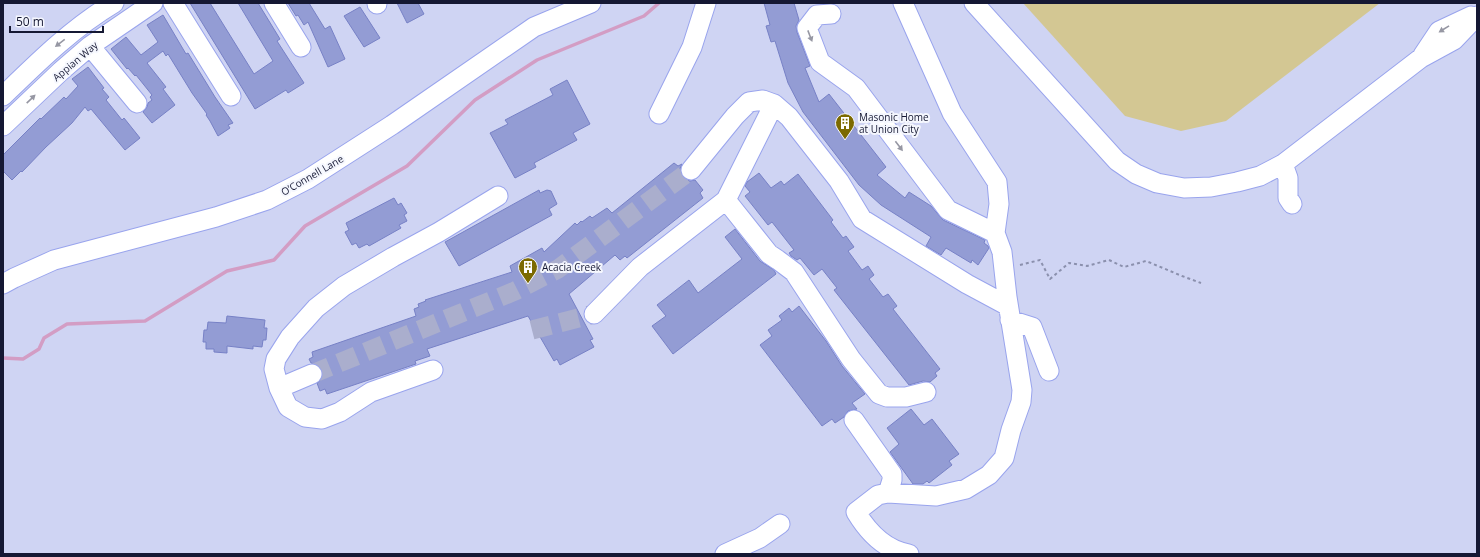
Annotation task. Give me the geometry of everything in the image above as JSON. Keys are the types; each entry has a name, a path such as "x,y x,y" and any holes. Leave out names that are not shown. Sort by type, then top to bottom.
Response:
{"street":[{"path":"3,96 45,55 102,10 114,3"},
{"name":"Appian Way","path":"3,126 60,71 90,46 153,3"},
{"path":"173,3 231,96"},
{"path":"274,3 301,46"},
{"name":"O’Connell Lane","path":"3,284 54,260 216,217 267,200 308,179 392,126 534,26 591,3"},
{"path":"659,114 692,47 706,3"},
{"path":"903,3 952,113 996,182 999,204 995,233 1002,252 1009,313 1022,390 1021,402 1010,430 1004,458 989,475 966,489 936,496 888,493 878,495 856,512 876,539 902,553 909,554"},
{"path":"974,3 1117,162 1136,174 1157,183 1184,188 1211,186 1260,176 1283,164 1421,58 1439,31 1477,14"},
{"path":"831,14 817,15 806,28 820,62 856,88 948,210 995,233"},
{"path":"90,46 137,103"},
{"path":"691,170 735,116 749,102 763,100 774,104 789,117 839,181 862,219 967,284 1032,327 1050,372"},
{"path":"594,314 640,267 726,200 774,104"},
{"path":"1283,164 1288,178 1288,198 1292,204"},
{"path":"433,370 371,392 340,412 322,419 305,416 288,408 279,388 274,369 276,359 290,337 316,308 344,286 439,232 498,196"},
{"path":"726,200 769,254 794,272 851,359 879,394 887,397 906,397 926,392"},
{"path":"279,388 312,374"},
{"path":"854,420 892,474 892,480 888,493"},
{"path":"725,554 760,538 780,524"}],"path":[{"path":"1004,268 1040,260 1050,279 1069,263 1087,266 1109,260 1124,267 1146,261 1201,282"}],"shaded area":[{"path":"1023,3 1380,3 1226,121 1181,131 1125,116"}],"building":[{"path":"190,3 210,3 254,74 273,61 238,3 258,3 280,39 277,41 304,83 288,93 286,90 255,109"},
{"path":"288,3 309,3 325,29 330,26 345,59 328,67 308,22 304,25"},
{"path":"397,3 418,3 424,14 407,23"},
{"name":"Masonic Home at Union City","path":"764,3 794,3 799,20 796,26 797,32 810,66 805,68 819,102 829,94 886,167 877,175 905,198 909,192 931,206 943,220 985,240 984,243 989,248 978,265 972,260 971,263 946,248 941,255 926,246 931,237 881,205 859,185 803,112 788,83 775,41 771,42 766,26 770,25"},
{"path":"360,7 380,38 364,47 344,16"},
{"path":"163,15 186,54 188,53 233,123 228,125 230,128 218,136 206,115 207,114 168,54 166,56 163,51 147,63 166,87 163,89 175,105 152,123 143,112 148,103 152,100 150,97 152,95 136,75 135,76 128,68 127,69 111,49 126,37 141,55 158,42 147,25"},
{"path":"88,67 109,97 106,100 122,120 124,118 140,138 125,150 91,109 88,111 85,107 72,123 12,180 3,171 3,155 40,118 41,119 64,97 66,99 78,86 72,79"},
{"path":"567,80 590,124 573,133 577,140 534,163 536,167 515,178 490,133 508,124 505,120 553,95 550,89"},
{"name":"Acacia Creek","path":"674,163 678,166 682,164 680,169 684,179 690,181 695,180 703,190 700,193 703,198 627,258 625,256 620,260 615,255 569,294 593,339 590,340 594,347 560,365 557,359 554,361 528,316 427,349 430,356 415,361 416,364 327,394 325,389 320,391 317,383 323,376 322,370 318,365 311,363 309,359 313,357 312,352 416,316 414,309 419,307 418,304 426,301 425,300 512,272 510,266 542,248 544,252 575,223 577,225 590,216 592,218 607,208 612,213"},
{"path":"759,173 771,188 781,181 784,185 798,174 833,220 831,222 843,238 846,236 854,247 848,251 862,270 868,266 874,275 869,279 883,297 888,294 897,306 893,309 940,369 935,373 937,376 930,382 923,381 909,385 834,290 837,288 822,269 814,275 800,258 797,260 791,256 789,253 794,250 772,222 768,225 745,196 750,192 745,186 747,182"},
{"path":"539,190 540,193 547,190 551,191 557,204 549,209 552,215 459,266 445,242"},
{"path":"394,198 398,205 401,203 407,213 404,215 407,221 399,225 401,228 369,246 367,244 359,248 356,243 352,245 345,232 349,230 346,223"},
{"path":"735,229 760,261 774,270 776,274 673,354 652,326 666,316 657,305 689,280 698,293 742,259 725,237"},
{"path":"799,306 826,341 842,366 865,394 852,403 857,409 848,411 844,417 835,423 832,419 822,426 760,345 772,336 768,330 782,320 779,316 789,308 792,312"},
{"path":"227,316 265,320 264,328 267,328 266,340 263,340 262,347 253,346 253,349 227,346 227,353 214,352 214,349 206,349 206,342 203,342 204,330 207,330 208,322 226,323"},
{"path":"911,409 924,425 932,419 959,454 949,461 952,465 929,483 927,481 923,484 913,484 890,452 899,444 887,428"}],"waterway":[{"path":"3,358 23,359 39,349 44,338 67,324 145,321 227,271 274,260 305,226 407,166 475,100 537,60 644,16 659,3"}],"tunnel":[{"path":"312,374 515,291 558,269 691,170"},
{"path":"532,330 594,314"}],"place":[{"name":"Masonic Home at Union City","path":"845,140"},
{"name":"Acacia Creek","path":"528,284"}]}
